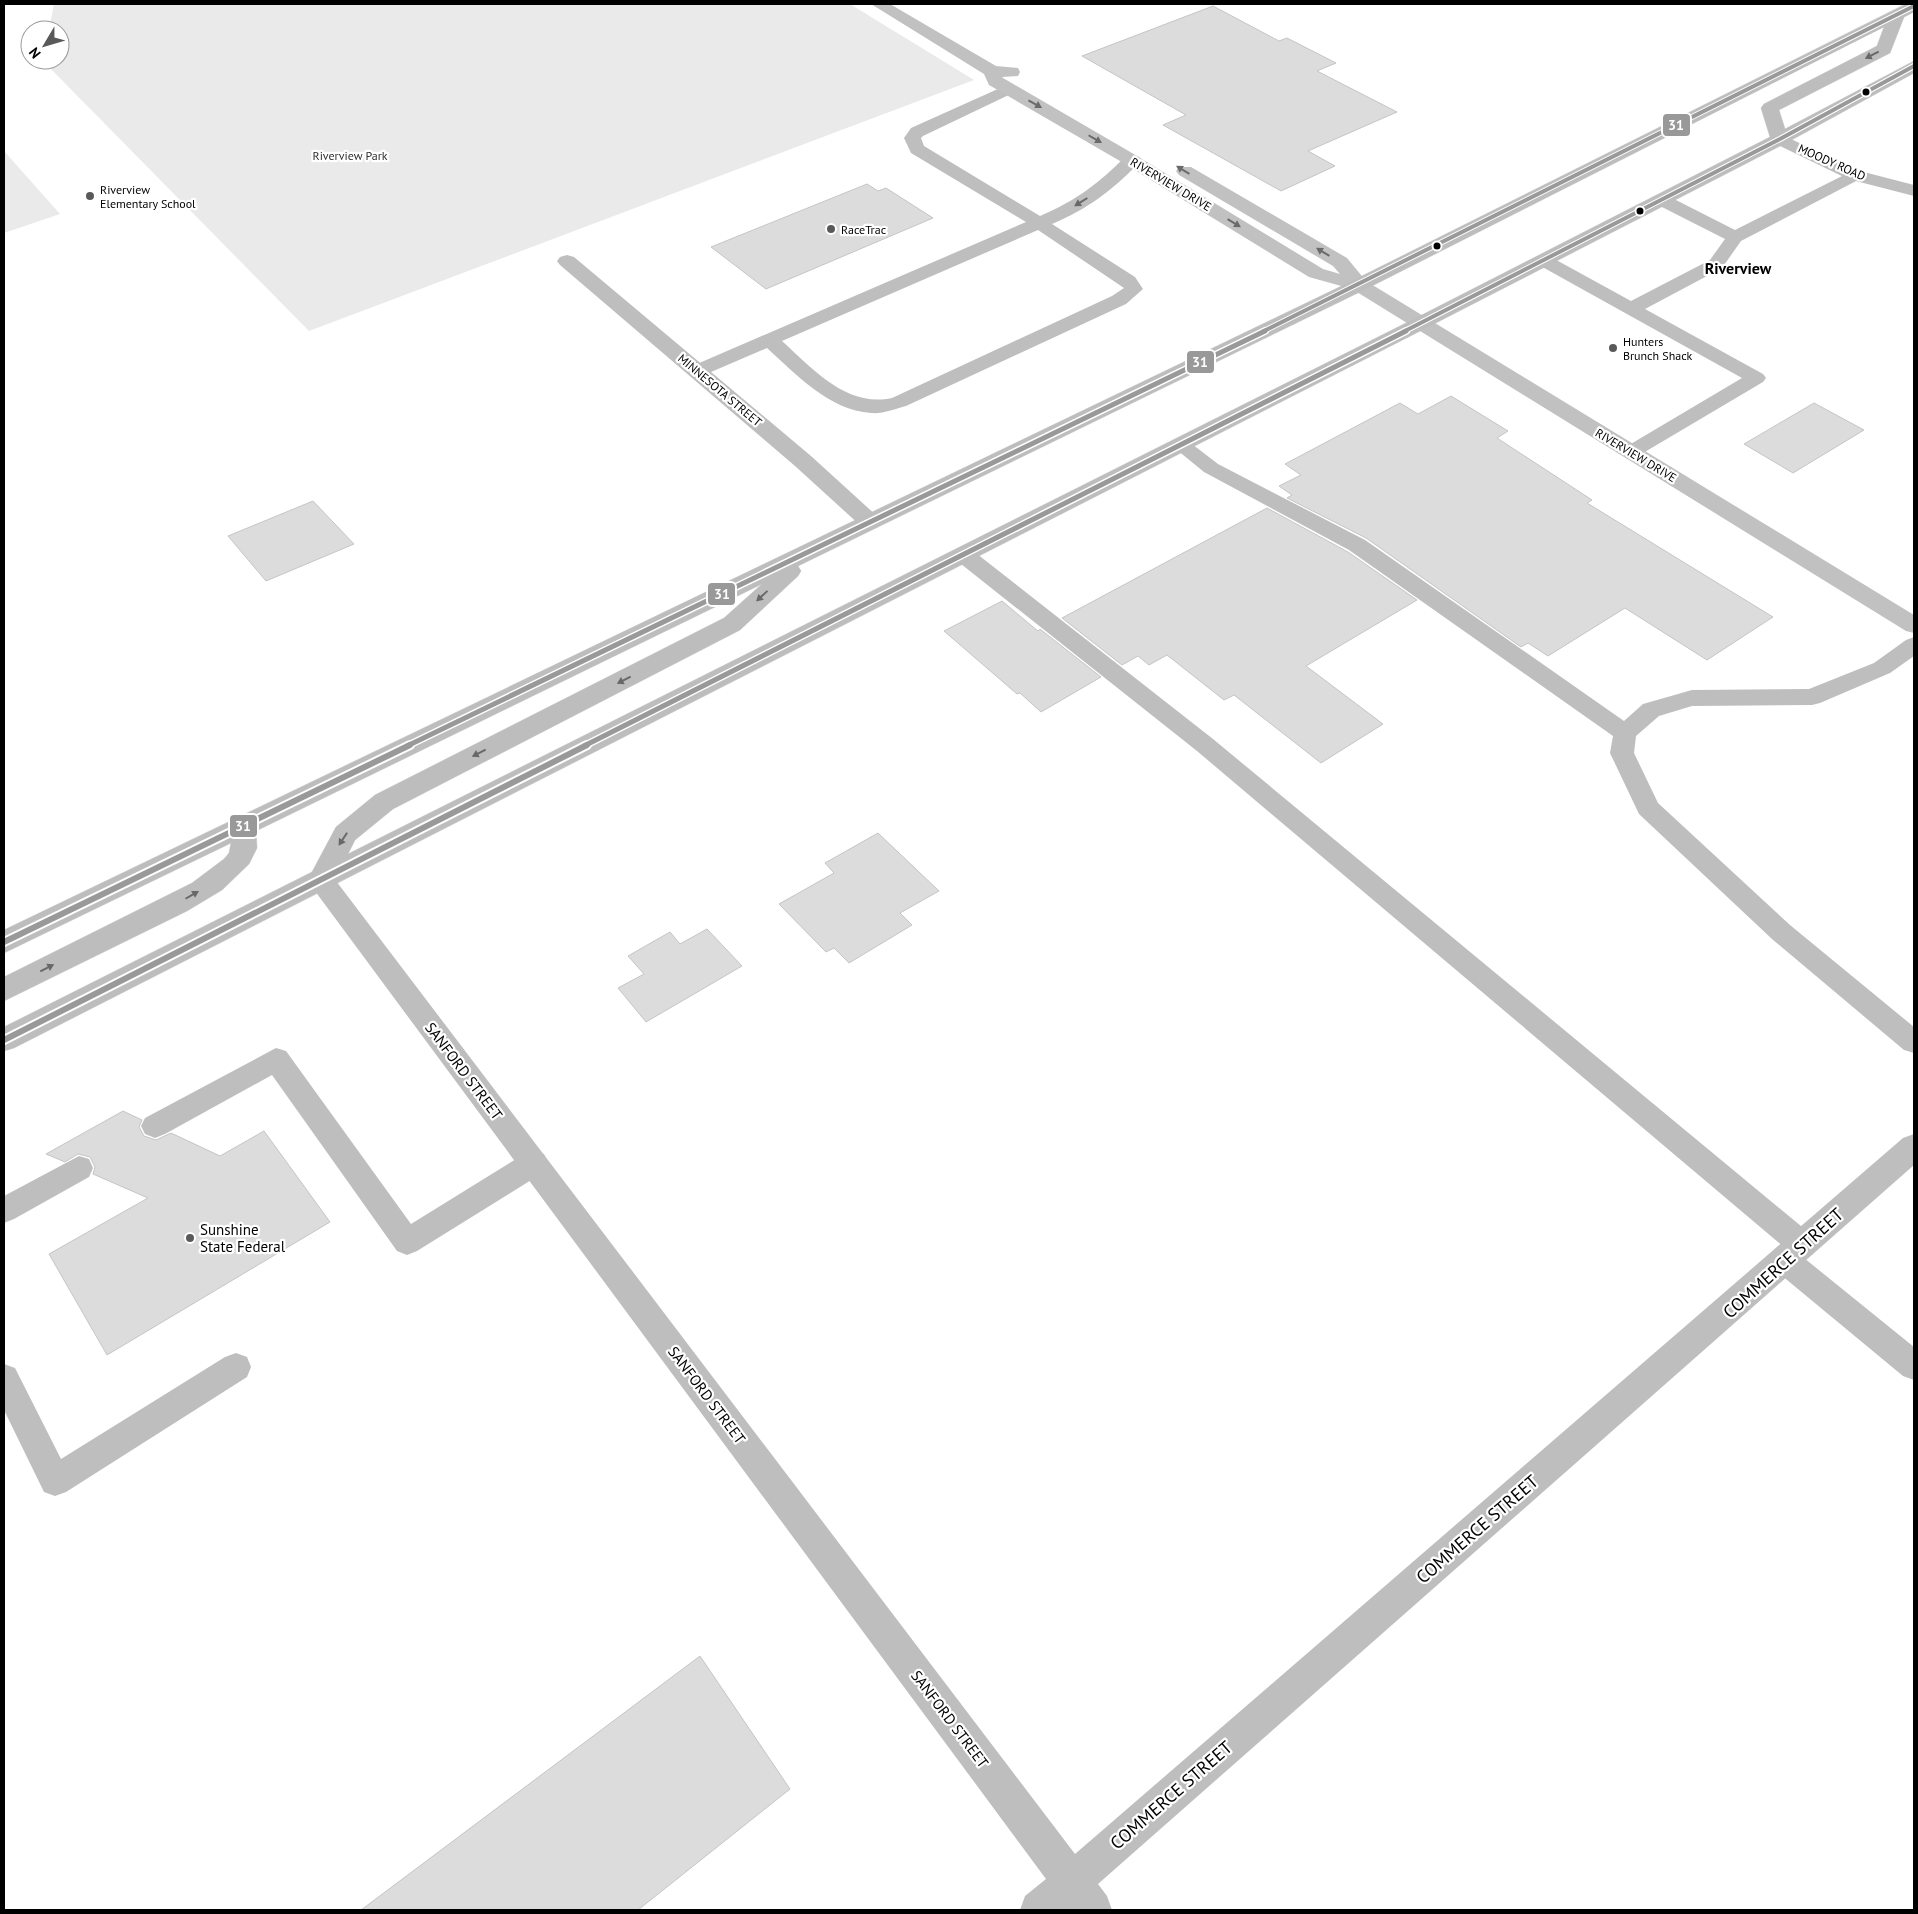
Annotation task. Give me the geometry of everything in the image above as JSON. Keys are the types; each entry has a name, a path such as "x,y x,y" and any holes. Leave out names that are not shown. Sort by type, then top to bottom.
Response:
{"main road":[{"path":"4,942 1359,285 1914,6"},
{"path":"1780,139 1770,108 1884,49 1897,15"},
{"path":"4,1040 1421,323 1780,139 1914,66"},
{"path":"321,880 345,834 384,802 732,624 811,551"},
{"path":"4,990 184,900 213,883 234,866 242,855 244,840 242,828"}],"street":[{"name":"RIVERVIEW DRIVE","path":"879,4 992,71 1017,73 1025,78"},
{"name":"RIVERVIEW DRIVE","path":"992,71 995,81 1132,160 1316,273 1359,285 1914,625"},
{"name":"MOODY ROAD","path":"1780,139 1854,175 1914,192"},
{"name":"RIVERVIEW DRIVE","path":"1174,165 1340,262 1359,285"},
{"name":"MINNESOTA STREET","path":"567,261 697,371 870,522"},
{"name":"SANFORD STREET","path":"321,880 1082,1896"},
{"name":"COMMERCE STREET","path":"1039,1910 1082,1896 1914,1147"}],"lane":[{"path":"769,340 823,385 851,403 872,406 881,405 899,402 1118,300 1134,289 1128,281 1039,223 917,149 912,138 917,132 1010,90"},
{"path":"697,371 1065,212 1104,188 1132,160"},
{"path":"1631,309 1716,264 1735,237 1854,175"},
{"path":"1662,200 1735,237"},
{"path":"1543,260 1756,378 1631,452"},
{"path":"1181,445 1210,468 1357,545 1624,733"},
{"path":"964,555 1205,745 1795,1253 1914,1366"},
{"path":"1914,645 1882,668 1812,697 1692,698 1651,710 1624,733 1622,753 1648,808 1781,932 1914,1042"},
{"path":"155,1126 276,1059 407,1242 534,1163"},
{"path":"4,1210 79,1168"},
{"path":"4,1378 55,1481 236,1367"}],"green space":[{"name":"Riverview Park","path":"54,4 850,4 974,80 309,331 52,70 70,70 70,20 51,20"},
{"path":"4,151 60,214 4,233"}],"building":[{"path":"1213,6 1279,41 1287,38 1336,63 1317,71 1397,112 1308,151 1335,166 1281,191 1163,125 1186,115 1082,56"},
{"name":"RaceTrac","path":"867,184 878,191 886,188 933,218 766,289 711,247"},
{"path":"1451,396 1508,431 1497,438 1592,500 1587,503 1773,617 1707,660 1625,608 1548,656 1528,643 1521,647 1366,538 1287,498 1292,495 1279,486 1301,475 1285,464 1400,403 1418,414"},
{"path":"1814,403 1864,430 1793,473 1744,444"},
{"path":"313,501 354,544 266,581 228,536"},
{"path":"1267,508 1348,552 1417,600 1306,666 1383,724 1321,763 1234,695 1224,700 1167,655 1149,665 1138,656 1122,665 1062,618"},
{"path":"1002,601 1038,631 1040,629 1101,677 1041,712 1020,693 1017,694 944,631"},
{"path":"878,833 939,891 900,913 912,925 849,963 834,948 826,952 779,904 834,873 825,863"},
{"path":"707,929 742,966 646,1022 618,988 644,974 628,956 670,932 680,944"},
{"name":"Sunshine State Federal","path":"123,1111 142,1120 139,1127 144,1136 156,1140 171,1133 220,1156 264,1131 330,1222 107,1355 49,1254 148,1198 93,1174 95,1167 90,1157 78,1154 65,1162 46,1154"},
{"path":"700,1656 790,1789 638,1910 361,1910"}],"transit line":[{"name":"31","path":"4,942 1359,285 1914,6"},
{"name":"31","path":"4,1040 1421,323 1780,139 1914,66"}],"place":[{"name":"Riverview Elementary School","path":"90,196"},
{"name":"RaceTrac","path":"831,229"},
{"name":"Hunters Brunch Shack","path":"1613,348"},
{"name":"Sunshine State Federal","path":"190,1238"}],"district":[{"name":"Riverview","path":"1738,268"}]}
